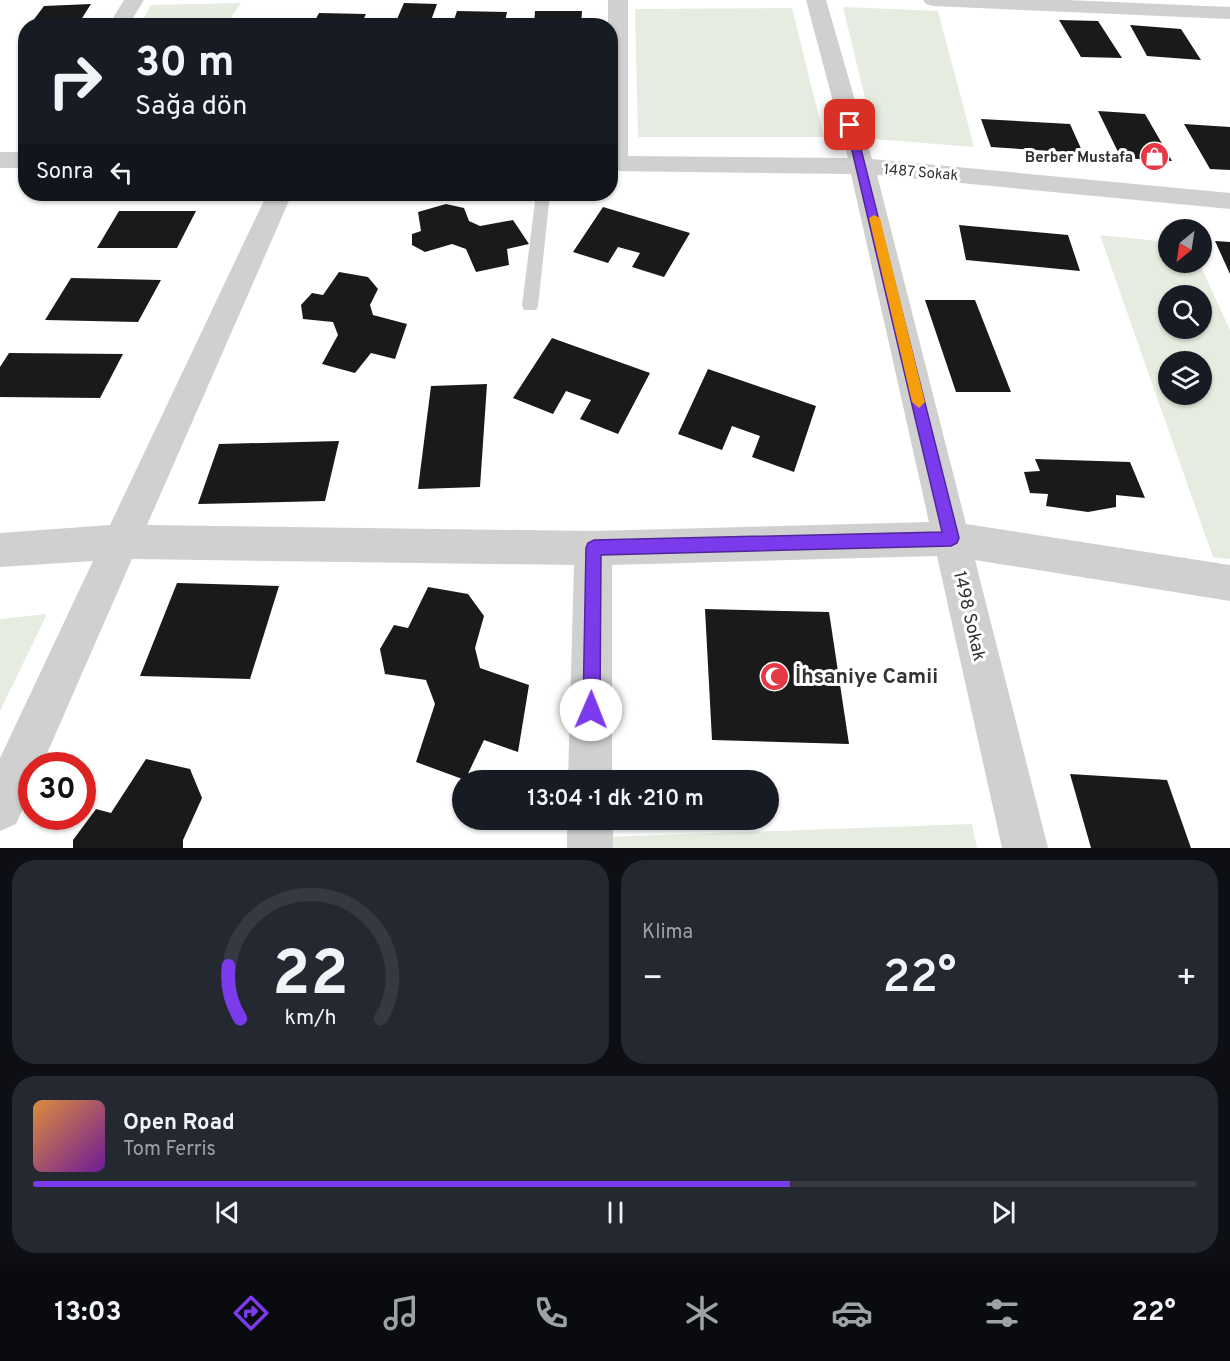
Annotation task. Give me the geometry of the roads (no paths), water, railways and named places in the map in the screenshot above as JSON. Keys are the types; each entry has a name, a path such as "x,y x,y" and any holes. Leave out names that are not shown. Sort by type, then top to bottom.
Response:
{"street":[{"path":"123,18 134,0"},
{"path":"617,18 618,0"},
{"name":"1498 Sokak","path":"816,0 862,166 1025,848"},
{"path":"933,0 1191,6 1230,13"},
{"path":"0,160 18,160"},
{"name":"1487 Sokak","path":"618,163 862,166 1230,201"},
{"path":"0,808 276,201"},
{"path":"0,550 120,542 594,548 951,538 1230,583"},
{"path":"591,770 594,548"},
{"path":"590,830 590,848"}],"lane":[{"path":"530,306 542,201"}],"place":[{"name":"Berber Mustafa","path":"1154,157"},
{"name":"İhsaniye Camii","path":"774,676"}]}
